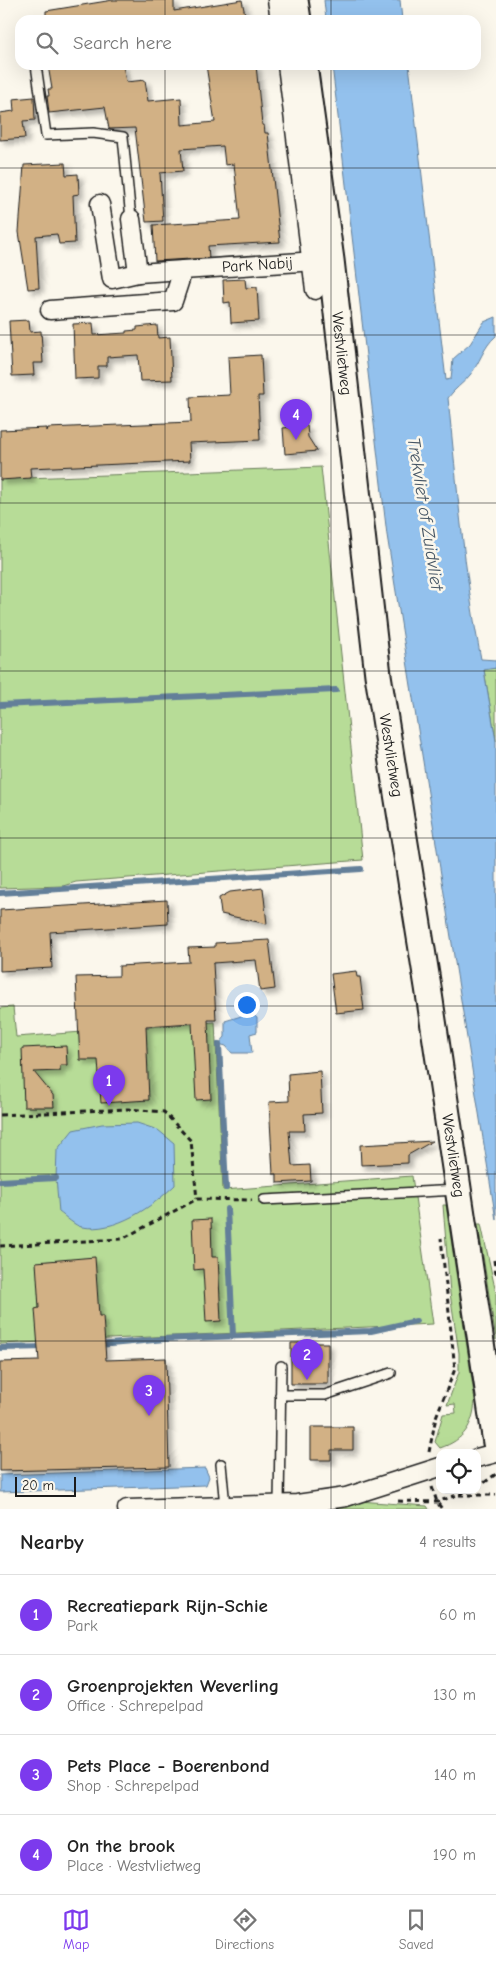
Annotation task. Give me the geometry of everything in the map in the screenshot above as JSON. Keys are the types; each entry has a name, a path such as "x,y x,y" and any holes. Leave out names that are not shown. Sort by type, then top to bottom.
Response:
{"street":[{"path":"276,0 279,15"},
{"path":"295,0 297,15"},
{"name":"Westvlietweg","path":"288,70 320,261 378,675 496,1443"},
{"name":"Westvlietweg","path":"304,70 320,261 315,290"},
{"path":"100,204 115,305"},
{"path":"131,219 138,273"},
{"name":"Park Nabij","path":"112,279 138,273 320,261"},
{"path":"50,310 172,300 183,270"},
{"path":"481,1457 496,1453"},
{"path":"126,1509 279,1504 346,1497 436,1468"}],"lane":[{"path":"37,70 46,135 93,132 123,137 131,219"},
{"path":"264,1200 458,1190"},
{"path":"279,1504 282,1366"},
{"path":"280,1396 326,1395 391,1373"},
{"path":"221,1464 225,1506"}],"path":[{"path":"0,1115 128,1108 164,1112 191,1141 197,1199"},
{"path":"0,1246 122,1239 197,1199 264,1200"},
{"path":"493,1255 496,1274"},
{"path":"481,1485 496,1474"},
{"path":"442,1509 437,1502 457,1495 496,1495"}],"green space":[{"path":"321,467 363,860 76,882 63,886 0,888 0,479"},
{"path":"496,668 496,741 484,670"},
{"path":"13,1007 16,1037 215,1022 223,1190 412,1176 433,1324 0,1344 0,1008"},
{"path":"443,1205 446,1205 475,1401 472,1418 466,1431 455,1441 440,1448 435,1442 443,1414 456,1413 455,1404 447,1405 459,1372 459,1353 450,1293"},
{"path":"478,1224 481,1224 496,1293 496,1340"},
{"path":"359,1501 427,1506 429,1509 320,1509"}],"water":[{"path":"324,0 400,0 402,15 326,15"},
{"name":"Trekvliet of Zuidvliet","path":"333,70 410,70 446,380 451,379 453,359 470,344 484,322 496,317 496,336 488,345 470,375 448,398 475,627 481,659 496,660 496,668 484,670 496,741 496,1220 387,535"},
{"path":"251,1013 257,1018 257,1032 250,1034 252,1053 232,1053 226,1046 219,1044 225,1037 225,1021"},
{"path":"137,1123 158,1130 174,1143 175,1185 144,1210 120,1222 95,1228 82,1227 73,1223 59,1212 56,1178 57,1150 73,1130 102,1124"},
{"path":"205,1468 209,1477 206,1485 0,1492 0,1475"}],"building":[{"path":"113,0 174,0 174,11 242,0 245,15 46,15 46,11"},
{"path":"49,70 124,70 126,82 145,80 148,101 181,98 182,125 215,122 207,70 256,70 262,125 264,125 265,133 268,133 280,242 208,246 209,258 155,261 153,225 240,220 234,164 225,165 223,146 181,149 183,171 160,173 163,221 146,222 135,128 109,129 105,107 49,113 47,96 49,96 48,89 52,89"},
{"path":"34,97 35,120 23,121 25,138 0,140 0,113 14,111 13,99"},
{"path":"65,163 66,175 78,174 79,194 73,195 75,243 59,244 57,234 36,236 39,288 28,289 19,232 24,165"},
{"path":"245,279 246,288 257,287 259,321 231,323 230,302 224,303 223,280"},
{"path":"29,320 30,332 41,331 43,363 33,363 34,375 12,376 9,321"},
{"path":"93,323 94,335 126,333 126,331 137,330 137,327 157,325 158,338 170,337 172,380 140,381 138,355 107,357 107,366 98,366 98,378 75,379 73,324"},
{"path":"261,355 263,396 258,396 260,440 189,443 190,461 30,468 31,478 0,480 0,430 47,428 47,431 48,428 191,422 190,397 230,395 228,357"},
{"path":"307,425 308,437 317,451 285,454 283,428"},
{"path":"263,888 267,924 221,914 219,898 230,892"},
{"path":"167,900 168,924 50,932 52,968 0,971 0,910"},
{"path":"269,940 275,989 260,991 256,960 213,963 216,1020 208,1020 211,1099 196,1100 192,1023 146,1026 149,1100 101,1103 98,1060 80,1060 76,977 119,976 119,966 189,962 188,948 215,947 215,943"},
{"path":"356,971 357,977 360,977 364,1010 336,1013 331,974"},
{"path":"66,1046 67,1065 60,1065 60,1071 34,1072 53,1095 54,1107 24,1107 22,1048"},
{"path":"320,1071 322,1113 304,1114 305,1131 289,1131 292,1166 310,1165 311,1181 277,1183 277,1174 273,1174 269,1102 289,1101 288,1074"},
{"path":"433,1141 408,1155 408,1163 361,1165 360,1145"},
{"path":"211,1219 212,1257 218,1257 221,1321 206,1322 203,1269 194,1270 192,1220"},
{"path":"95,1257 99,1316 103,1316 106,1360 166,1358 169,1467 0,1471 0,1362 39,1361 35,1309 39,1308 36,1262"},
{"path":"291,1343 328,1343 328,1384 291,1384"},
{"path":"311,1427 353,1427 353,1450 331,1450 331,1460 311,1460"}],"waterway":[{"path":"0,705 336,690"},
{"path":"0,893 361,869"},
{"path":"219,1044 226,1188"},
{"path":"0,1181 56,1178"},
{"path":"227,1209 233,1336"},
{"path":"99,1345 165,1339 371,1331 416,1321"},
{"path":"0,1348 46,1347"}],"place":[{"name":"On the brook","path":"296,440"},
{"name":"Recreatiepark Rijn-Schie","path":"109,1106"},
{"name":"Groenprojekten Weverling","path":"307,1380"},
{"name":"Pets Place - Boerenbond","path":"149,1416"}]}
